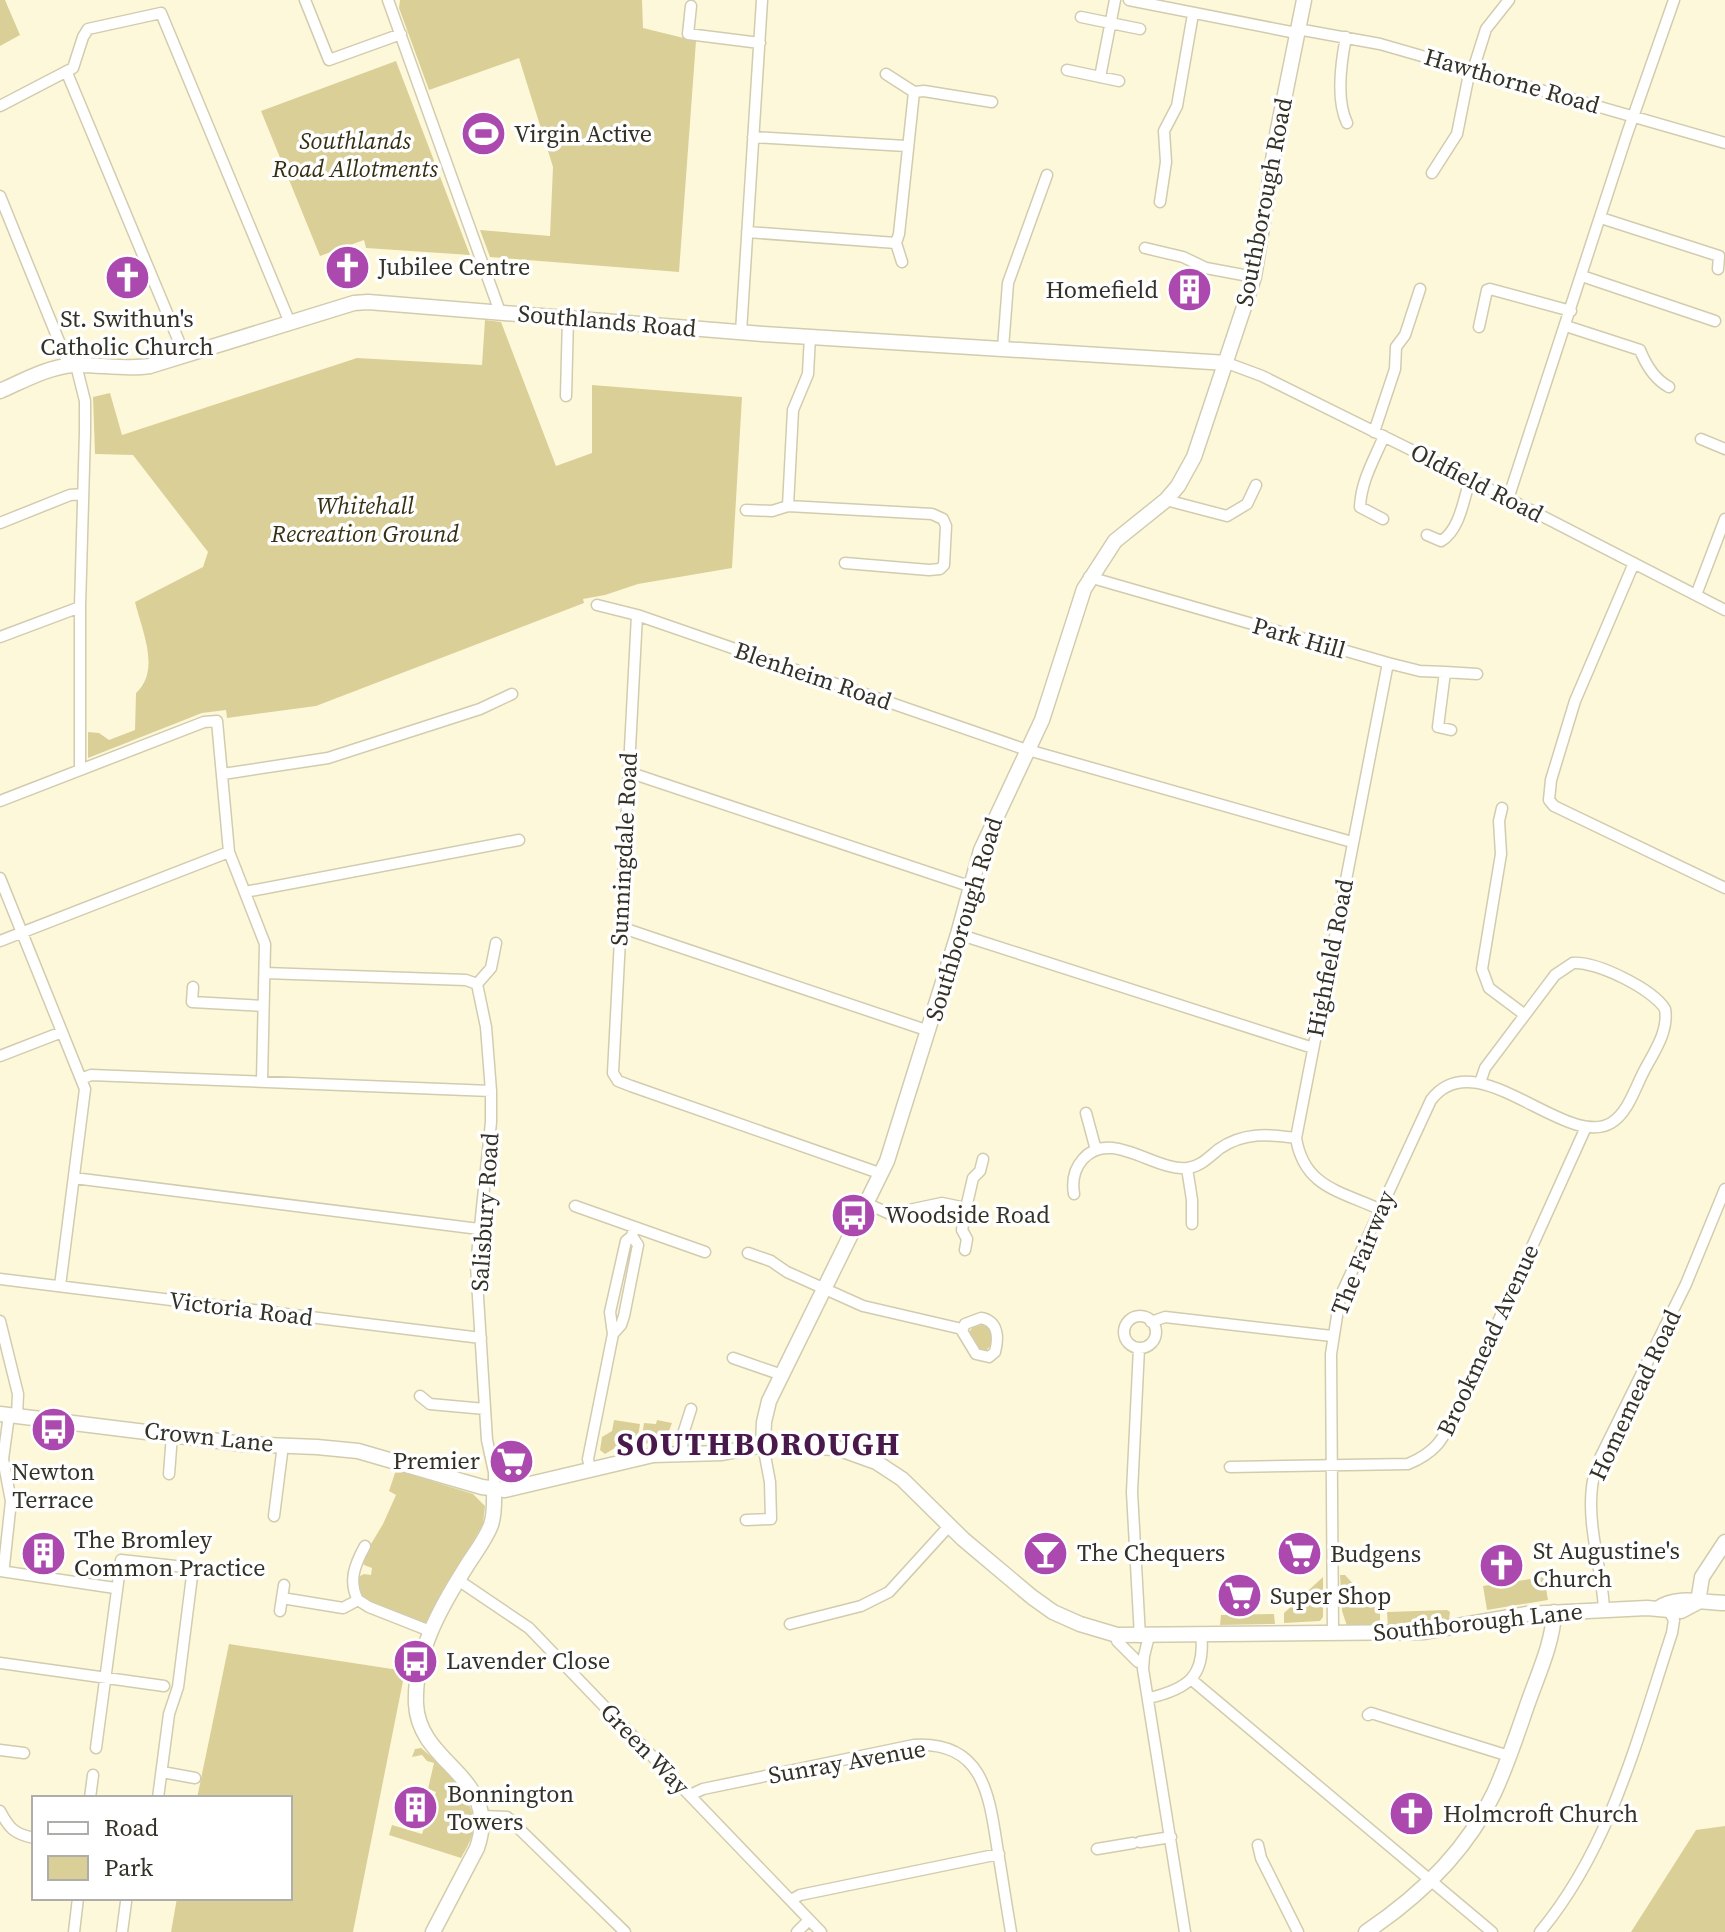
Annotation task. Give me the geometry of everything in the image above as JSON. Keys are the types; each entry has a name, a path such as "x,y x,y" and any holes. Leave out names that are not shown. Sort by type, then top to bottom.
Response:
{"street":[{"path":"305,0 329,60 401,34"},
{"path":"388,0 500,312"},
{"path":"741,332 762,0"},
{"path":"1100,77 1115,0"},
{"name":"Hawthorne Road","path":"1129,0 1291,32 1380,44 1725,143"},
{"name":"Southborough Road","path":"763,1445 766,1412 782,1375 882,1174 929,1031 988,832 1042,720 1089,577 1115,541 1166,500 1178,486 1194,457 1254,277 1304,0"},
{"path":"1432,173 1457,134 1471,69 1486,29 1509,0"},
{"path":"1508,499 1674,0"},
{"path":"691,6 688,34 760,43"},
{"path":"0,106 67,73 76,62 88,29 161,13 290,323"},
{"path":"1160,202 1166,162 1164,131 1177,106 1193,14"},
{"path":"1081,17 1140,29"},
{"path":"1346,37 1340,76 1347,123"},
{"path":"1067,70 1119,81"},
{"path":"67,73 185,356"},
{"path":"886,74 914,92 992,102"},
{"path":"902,262 896,243 914,92"},
{"path":"753,137 906,146"},
{"path":"1003,348 1008,283 1047,175"},
{"path":"0,196 85,401 80,769"},
{"path":"1601,218 1719,256 1718,269"},
{"path":"747,232 896,243"},
{"path":"1145,248 1183,257 1206,268 1254,277"},
{"path":"1582,276 1715,321"},
{"path":"1383,519 1360,507 1362,486 1395,369 1396,347 1405,335 1420,289"},
{"path":"1479,327 1487,290 1490,289 1571,311"},
{"name":"Southlands Road","path":"0,391 51,369 72,365 135,368 185,356 354,303 368,302 741,332 1227,363"},
{"path":"566,396 568,317"},
{"path":"1566,326 1640,350 1646,364 1661,383 1669,387"},
{"path":"788,506 793,410 808,374 810,336"},
{"name":"Oldfield Road","path":"1227,363 1262,376 1470,479 1725,610"},
{"path":"1701,439 1725,449"},
{"path":"1427,535 1441,541 1448,537 1470,479"},
{"path":"1166,500 1227,516 1247,504 1256,485"},
{"path":"0,523 70,495 83,494"},
{"path":"746,510 772,511 788,506 932,514 943,519 945,559 940,569 845,563"},
{"path":"1696,595 1725,519"},
{"path":"1634,563 1575,701 1551,780 1549,800 1554,806 1725,888"},
{"name":"Park Hill","path":"1089,577 1388,663 1420,671 1477,674"},
{"name":"Blenheim Road","path":"597,605 637,615 1027,750 1352,842"},
{"path":"0,637 80,607"},
{"name":"Sunningdale Road","path":"637,615 612,1069 618,1081 882,1174"},
{"name":"Highfield Road","path":"1296,1138 1388,663"},
{"path":"1445,672 1438,727 1451,730"},
{"path":"223,774 328,758 480,709 512,694"},
{"path":"0,801 204,722 217,721 229,852 264,938 262,1081"},
{"path":"628,772 972,887"},
{"path":"1502,808 1499,821 1501,854 1482,969 1489,988 1525,1015"},
{"path":"1486,819 1499,821"},
{"path":"245,892 519,840"},
{"path":"0,941 229,852"},
{"path":"0,878 81,1079 85,1099 60,1286"},
{"path":"620,927 929,1031"},
{"path":"958,934 1313,1048"},
{"path":"265,973 466,980 477,984 491,968 496,943"},
{"path":"1580,963 1595,966 1650,992 1665,1009 1664,1030 1623,1112 1610,1124 1586,1127 1480,1083 1485,1068 1525,1015 1555,975 1566,967 1580,963"},
{"name":"Salisbury Road","path":"477,984 487,1033 491,1122 476,1265 485,1409 494,1488"},
{"path":"193,987 192,1002 263,1006"},
{"path":"0,1056 62,1032"},
{"path":"81,1079 91,1075 491,1091"},
{"name":"The Fairway","path":"1333,1634 1332,1336 1340,1297 1436,1093 1459,1080 1480,1083"},
{"path":"1086,1113 1096,1150"},
{"path":"1089,1125 1103,1122"},
{"name":"Brookmead Avenue","path":"1230,1467 1408,1464 1437,1447 1460,1406 1586,1127"},
{"path":"1077,1190 1077,1167 1084,1157 1096,1150 1122,1150 1158,1163 1187,1168 1203,1163 1233,1140 1251,1135 1296,1138 1303,1165 1317,1180 1379,1209"},
{"path":"965,1250 967,1239 962,1230 966,1208 973,1178 980,1171 983,1159"},
{"path":"1187,1168 1192,1224"},
{"path":"74,1178 479,1229"},
{"name":"Homemead Road","path":"1604,1609 1592,1506 1593,1479 1601,1456 1686,1284 1725,1189"},
{"path":"868,1204 890,1214 942,1203 966,1208"},
{"path":"575,1206 633,1232 705,1252"},
{"path":"590,1468 588,1459 613,1334 624,1316 638,1245 633,1232"},
{"path":"748,1253 863,1306 962,1329"},
{"name":"Victoria Road","path":"0,1279 481,1338"},
{"path":"1137,1316 1151,1322 1155,1328 1153,1340 1139,1348 1129,1343 1124,1333 1125,1327 1137,1316"},
{"path":"1151,1322 1165,1317 1332,1336"},
{"path":"0,1321 18,1394 8,1415 3,1459 11,1501 4,1566 0,1571"},
{"path":"1139,1348 1132,1492 1144,1636 1143,1662 1185,1932"},
{"path":"733,1358 782,1375"},
{"path":"420,1396 430,1404 485,1409"},
{"path":"682,1453 683,1434 691,1409"},
{"name":"Crown Lane","path":"8,1415 243,1444 373,1455 494,1488"},
{"path":"169,1474 172,1435"},
{"path":"274,1516 283,1445"},
{"path":"746,1520 771,1519 763,1445"},
{"name":"Southborough Lane","path":"494,1488 523,1487 590,1468 653,1455 722,1453 763,1445 823,1446 863,1456 902,1479 1008,1579 1053,1612 1094,1630 1117,1635 1423,1632 1505,1617 1554,1612 1604,1609 1667,1613 1668,1601 1725,1603"},
{"path":"433,1932 477,1848 482,1835 483,1816 477,1797 430,1742 419,1722 416,1703 418,1679 430,1631 490,1528 495,1511 494,1488"},
{"path":"790,1624 861,1606 889,1592 950,1525"},
{"path":"1698,1602 1702,1577 1725,1542"},
{"path":"365,1546 352,1581 358,1600 430,1631"},
{"path":"96,1748 121,1560 193,1568 178,1687 169,1714 158,1796"},
{"path":"0,1571 115,1588"},
{"name":"Green Way","path":"458,1580 529,1628 821,1932"},
{"path":"280,1611 284,1585"},
{"path":"282,1598 343,1608 358,1600"},
{"path":"1366,1932 1431,1881 1477,1824 1509,1756 1546,1650 1554,1612"},
{"path":"1540,1932 1599,1844 1666,1652 1667,1613"},
{"path":"1149,1698 1178,1689 1192,1680 1199,1668 1201,1633"},
{"path":"1117,1635 1117,1641 1138,1662 1143,1662"},
{"path":"0,1663 164,1686"},
{"path":"1192,1680 1492,1932"},
{"path":"1368,1715 1371,1713 1509,1756"},
{"name":"Sunray Avenue","path":"690,1795 703,1789 914,1745 931,1745 947,1750 963,1759 982,1780 990,1798 1011,1932"},
{"path":"0,1750 24,1753"},
{"path":"162,1772 195,1778"},
{"path":"90,1796 93,1775"},
{"path":"0,1811 10,1830 32,1838"},
{"path":"483,1816 507,1817 625,1932"},
{"path":"1097,1849 1171,1837"},
{"path":"1258,1845 1261,1858 1298,1932"},
{"path":"791,1900 800,1895 999,1854"},
{"path":"74,1932 78,1900"},
{"path":"122,1932 126,1902"},
{"path":"797,1932 809,1920"}],"green space":[{"path":"0,0 5,0 20,35 0,46"},
{"name":"Southlands Road Allotments","path":"400,0 642,0 643,28 696,41 679,272 490,257 480,230 550,236 553,167 519,58 429,90 399,8"},
{"name":"Southlands Road Allotments","path":"396,61 470,255 366,248 364,240 320,256 261,111"},
{"name":"Whitehall Recreation Ground","path":"485,320 501,322 556,466 592,453 592,385 742,397 732,568 638,584 583,599 584,603 316,706 227,718 226,710 202,713 88,758 88,732 99,733 109,740 135,730 136,693 143,684 149,662 135,602 203,567 208,552 133,455 95,454 93,397 110,393 122,435 357,358 482,365"},
{"path":"987,1325 991,1331 992,1344 986,1351 980,1349 969,1332"},
{"path":"614,1420 640,1424 637,1444 615,1448 605,1454 600,1450 602,1437 612,1431"},
{"path":"657,1420 672,1423 664,1444 641,1443 644,1423 656,1424"},
{"path":"396,1470 473,1494 485,1506 483,1524 426,1623 367,1602 358,1593 358,1577 371,1575 372,1568 364,1565 362,1559 396,1495 389,1491"},
{"path":"1340,1575 1345,1575 1380,1613 1380,1627 1347,1626 1342,1611"},
{"path":"1323,1577 1323,1617 1320,1621 1284,1623 1284,1613"},
{"path":"1544,1577 1548,1600 1487,1610 1483,1586"},
{"path":"1387,1612 1450,1612 1449,1620 1388,1626"},
{"path":"1274,1614 1275,1624 1220,1625 1221,1615"},
{"path":"229,1644 405,1671 353,1932 171,1932 177,1900 292,1900 292,1796 197,1796"},
{"path":"421,1748 462,1792 472,1813 473,1832 461,1858 389,1835 392,1825 422,1834 436,1792 428,1789 434,1763 422,1755 412,1757 415,1749"},
{"path":"1725,1826 1725,1932 1631,1932 1696,1830"}],"place":[{"name":"Virgin Active","path":"483,134"},
{"name":"Jubilee Centre","path":"347,267"},
{"name":"St. Swithun's Catholic Church","path":"127,277"},
{"name":"Homefield","path":"1189,290"},
{"name":"Woodside Road","path":"854,1215"},
{"name":"Newton Terrace","path":"53,1430"},
{"name":"Premier","path":"511,1461"},
{"name":"The Chequers","path":"1046,1553"},
{"name":"The Bromley Common Practice","path":"43,1554"},
{"name":"Budgens","path":"1299,1554"},
{"name":"St Augustine's Church","path":"1502,1565"},
{"name":"Super Shop","path":"1239,1596"},
{"name":"Lavender Close","path":"415,1661"},
{"name":"Bonnington Towers","path":"416,1808"},
{"name":"Holmcroft Church","path":"1412,1814"}],"district":[{"name":"SOUTHBOROUGH","path":"759,1444"}]}
